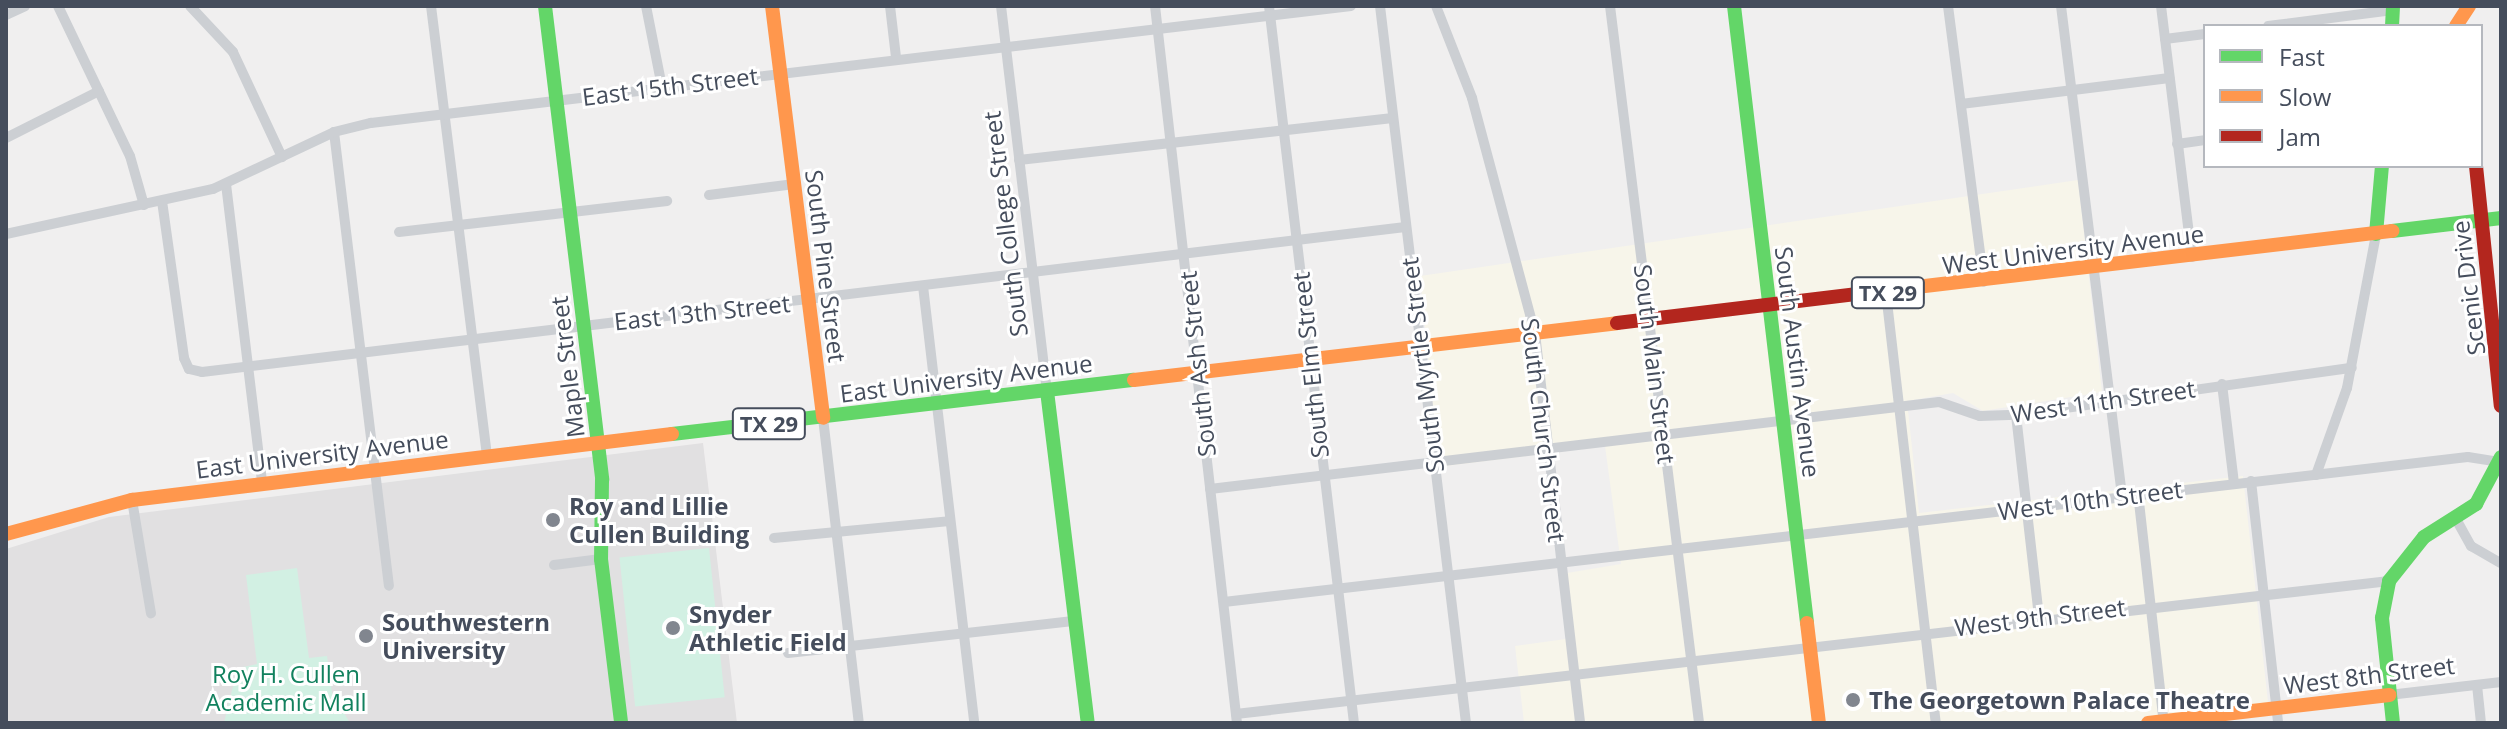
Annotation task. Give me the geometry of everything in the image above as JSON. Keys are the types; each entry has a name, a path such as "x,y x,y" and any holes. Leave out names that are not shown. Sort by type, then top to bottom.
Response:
{"main road":[{"name":"Maple Street","path":"545,6 598,443 601,559 621,723"},
{"name":"South Pine Street","path":"772,6 823,418"},
{"name":"South Austin Avenue","path":"1734,6 1819,723"},
{"path":"2457,24 2469,6"},
{"path":"2376,234 2382,168"},
{"name":"Scenic Drive","path":"2476,168 2501,406"},
{"name":"West University Avenue","path":"1649,321 2501,218"},
{"name":"East University Avenue","path":"6,534 132,500 262,483 1197,371 1649,321"},
{"name":"South College Street","path":"1047,391 1088,723"},
{"path":"2393,723 2382,618 2389,581 2413,547 2456,519 2484,494 2501,461"},
{"name":"West 8th Street","path":"2148,723 2278,716 2389,695"}],"street":[{"path":"6,15 25,6"},
{"path":"58,6 99,91 144,205"},
{"path":"190,6 233,52 282,157"},
{"path":"431,6 487,457"},
{"path":"646,6 662,87"},
{"path":"890,6 896,57"},
{"name":"South College Street","path":"1001,6 1047,391"},
{"name":"South Ash Street","path":"1155,6 1186,254 1237,718"},
{"name":"East 15th Street","path":"6,234 226,184 334,132 444,113 780,74 896,57 1158,29 1269,11 1351,6"},
{"name":"South Myrtle Street","path":"1380,6 1466,723"},
{"name":"South Church Street","path":"1436,6 1472,98 1535,333 1580,723"},
{"name":"South Main Street","path":"1610,6 1699,723"},
{"path":"1948,6 1984,282"},
{"path":"2061,6 2090,269 2122,495"},
{"path":"2161,6 2192,257"},
{"path":"2289,24 2393,8"},
{"name":"South Elm Street","path":"1269,11 1322,476 1354,723"},
{"path":"2165,39 2203,34"},
{"path":"1961,104 2169,78"},
{"path":"6,138 99,91"},
{"path":"1019,160 1393,118"},
{"path":"334,132 389,586"},
{"path":"2177,144 2203,140"},
{"path":"226,184 262,483"},
{"path":"709,195 794,184"},
{"name":"East 13th Street","path":"162,201 189,369 247,367 1405,227"},
{"path":"399,232 667,201"},
{"path":"2316,475 2352,368 2376,234"},
{"path":"923,286 974,723"},
{"path":"1886,293 1936,723"},
{"name":"West 11th Street","path":"1210,489 1939,402 1980,416 2016,415 2110,399 2352,368"},
{"path":"2222,384 2234,483"},
{"path":"2016,415 2039,616"},
{"name":"South Pine Street","path":"823,418 859,723"},
{"name":"West 10th Street","path":"1224,602 2138,493 2468,457 2501,461"},
{"path":"2251,481 2278,716"},
{"path":"2138,493 2164,722"},
{"path":"132,500 151,613"},
{"path":"2456,519 2471,546 2501,563"},
{"path":"774,538 949,521"},
{"path":"554,565 601,559"},
{"name":"West 9th Street","path":"1237,718 1351,698 1692,661 2039,616 2263,590 2389,581"},
{"path":"788,653 1075,621"},
{"name":"West 8th Street","path":"2389,695 2501,682"},
{"path":"2477,685 2481,723"}],"shaded area":[{"path":"2078,180 2102,392 1983,411 1953,393 1907,401 1919,513 2243,476 2268,702 2160,723 1524,723 1515,646 1573,638 1567,573 1621,564 1605,446 1439,467 1420,276"},
{"name":"Southwestern University","path":"703,443 737,723 6,723 6,549 109,517"}],"green space":[{"name":"Snyder Athletic Field","path":"709,548 725,697 635,707 619,557"},
{"name":"Roy H. Cullen Academic Mall","path":"297,568 309,658 327,656 332,693 350,723 224,723 235,678 243,667 257,664 246,575"}],"traffic: fast":[{"path":"545,6 602,480 601,559 621,723"},
{"path":"1734,6 1807,623"},
{"path":"2392,24 2393,6"},
{"path":"2376,234 2382,168"},
{"path":"2392,231 2501,218"},
{"path":"672,434 1134,380"},
{"path":"1047,391 1088,723"},
{"path":"2393,723 2382,618 2389,581 2424,537 2476,504 2501,457"}],"traffic: slow":[{"path":"772,6 823,418"},
{"path":"2457,24 2469,6"},
{"path":"1874,292 2392,231"},
{"path":"1134,380 1617,323"},
{"path":"6,534 132,500 672,434"},
{"path":"1807,623 1819,723"},
{"path":"2148,723 2389,695"}],"traffic: jam":[{"path":"2476,168 2501,406"},
{"path":"1617,323 1874,292"}],"place":[{"name":"Roy and Lillie Cullen Building","path":"553,520"},
{"name":"Snyder Athletic Field","path":"673,628"},
{"name":"Southwestern University","path":"366,636"},
{"name":"The Georgetown Palace Theatre","path":"1853,700"}]}
